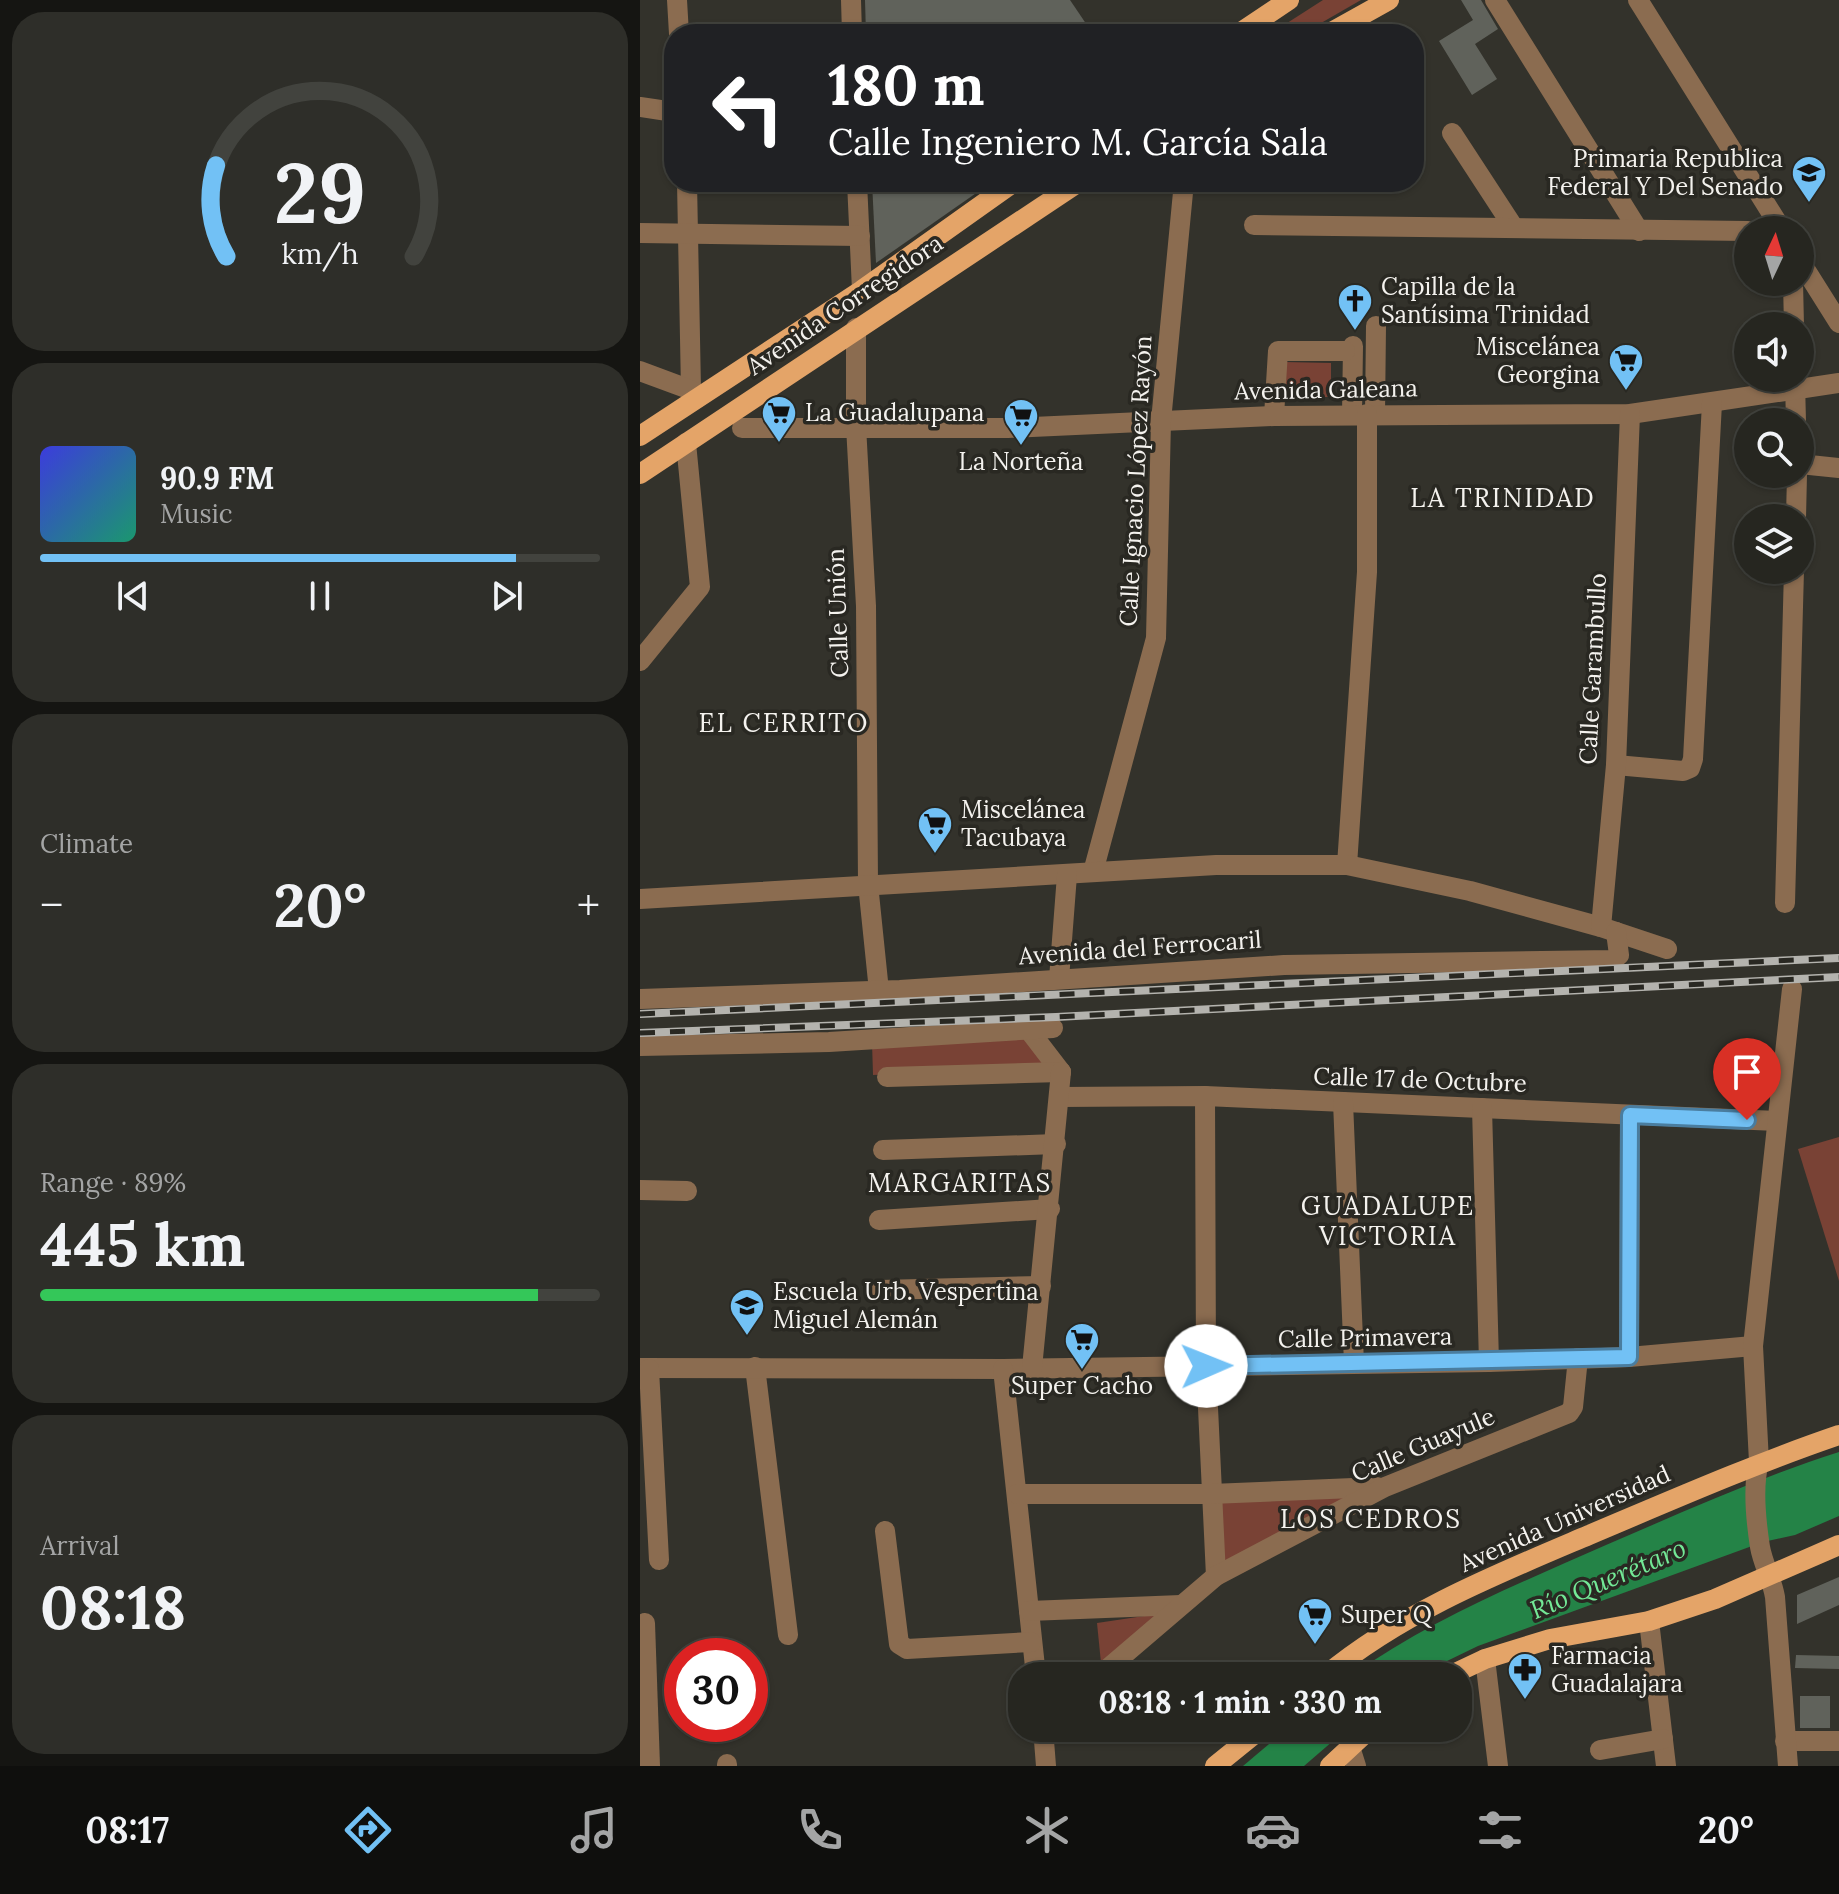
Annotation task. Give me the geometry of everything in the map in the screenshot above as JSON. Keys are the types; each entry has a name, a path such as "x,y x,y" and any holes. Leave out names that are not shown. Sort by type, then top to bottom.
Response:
{"main road":[{"path":"1253,24 1289,0"},
{"path":"1346,24 1389,0"},
{"name":"Avenida Corregidora","path":"640,436 694,394 862,290 1000,192"},
{"name":"Avenida Corregidora","path":"640,474 1064,192"},
{"name":"Avenida Universidad","path":"1345,1662 1401,1622 1508,1570 1839,1435"},
{"path":"1472,1665 1550,1639 1649,1621 1715,1599 1839,1545"},
{"path":"1215,1766 1245,1742"},
{"path":"1330,1766 1353,1757"}],"street":[{"path":"677,0 678,24"},
{"path":"851,0 852,24"},
{"path":"1495,0 1639,231"},
{"path":"1638,0 1773,216"},
{"path":"640,107 664,111"},
{"path":"1452,133 1514,228"},
{"path":"640,371 694,394 687,192"},
{"path":"858,192 862,290"},
{"name":"Calle Ignacio López Rayón","path":"1093,872 1156,638 1161,421 1183,192"},
{"path":"1254,225 1734,231"},
{"path":"640,233 860,236"},
{"path":"1814,283 1839,323"},
{"path":"1347,865 1367,572 1364,415 1376,326"},
{"name":"Calle Unión","path":"856,328 856,426 866,606 868,884 879,991"},
{"path":"1274,416 1278,351 1349,348 1364,415"},
{"name":"Avenida Galeana","path":"1814,384 1839,383"},
{"name":"Avenida Galeana","path":"742,428 1008,428 1274,416 1630,414 1712,403 1763,392"},
{"path":"1616,765 1683,771 1690,768 1693,759 1712,403"},
{"name":"Calle Garambullo","path":"1609,929 1630,414"},
{"path":"640,661 700,587 686,443"},
{"path":"1814,465 1839,468"},
{"path":"1785,903 1794,584"},
{"path":"640,899 1216,865 1347,865 1470,891 1609,929 1667,949"},
{"path":"1059,979 1067,875"},
{"name":"Avenida del Ferrocaril","path":"640,999 879,991 1284,965 1612,960 1619,955 1609,929"},
{"path":"1788,1766 1772,1575 1760,1548 1753,1346 1792,989"},
{"path":"640,1046 829,1042 1053,1028"},
{"path":"1028,1029 1061,1072 1050,1209 1032,1368"},
{"path":"887,1077 1061,1072"},
{"path":"1205,1096 1206,1366 1216,1576"},
{"name":"Calle 17 de Octubre","path":"1060,1097 1205,1096 1777,1121"},
{"path":"1343,1102 1354,1363"},
{"path":"1482,1108 1489,1362"},
{"path":"1629,1357 1630,1115"},
{"path":"883,1150 1056,1144"},
{"path":"640,1190 687,1191"},
{"path":"879,1220 1050,1209"},
{"path":"880,1290 1041,1286"},
{"name":"Calle Primavera","path":"644,1368 1003,1369 1489,1362 1629,1357 1753,1346"},
{"name":"Calle Guayule","path":"1115,1662 1216,1576 1385,1487 1569,1413 1573,1407 1578,1358"},
{"path":"755,1367 788,1635"},
{"path":"644,1368 659,1560"},
{"path":"1003,1369 1034,1662"},
{"path":"1017,1494 1211,1494 1385,1487"},
{"path":"885,1531 899,1644 907,1649 1031,1642"},
{"path":"1029,1611 1181,1605"},
{"path":"1649,1621 1666,1766"},
{"path":"645,1623 650,1766"},
{"path":"1485,1659 1498,1766"},
{"path":"1600,1750 1663,1739"},
{"path":"1785,1741 1839,1741"},
{"path":"1044,1742 1046,1766"}],"shaded area":[{"path":"1323,0 1361,0 1319,24 1286,24"},
{"path":"1285,362 1331,363 1331,397 1285,397"},
{"path":"1022,1036 1052,1067 873,1075 872,1042"},
{"path":"1839,1137 1839,1281 1798,1149"},
{"path":"1374,1490 1221,1566 1217,1499"},
{"path":"1164,1613 1102,1662 1097,1623"}],"water":[{"name":"Río Querétaro","path":"1839,1452 1839,1516 1795,1535 1763,1542 1478,1646 1445,1662 1372,1662 1411,1637 1507,1589 1779,1473"},
{"path":"1271,1742 1332,1742 1304,1766 1243,1766"}],"building":[{"path":"865,0 1070,0 1086,24 866,24"},
{"path":"1461,0 1481,0 1498,29 1475,44 1497,79 1472,95 1439,41 1473,20"},
{"path":"872,192 978,192 876,263"},
{"path":"1839,1577 1839,1605 1797,1624 1797,1595"},
{"path":"1796,1655 1839,1656 1839,1669 1795,1668"},
{"path":"1800,1696 1830,1696 1830,1728 1800,1728"}],"railway":[{"path":"640,1014 1839,958"},
{"path":"640,1033 1056,1017 1839,977"}],"place":[{"name":"Primaria Republica Federal Y Del Senado","path":"1809,204"},
{"name":"Capilla de la Santísima Trinidad","path":"1355,332"},
{"name":"Miscelánea Georgina","path":"1626,392"},
{"name":"La Guadalupana","path":"779,444"},
{"name":"La Norteña","path":"1021,447"},
{"name":"Miscelánea Tacubaya","path":"935,855"},
{"name":"Escuela Urb. Vespertina Miguel Alemán","path":"747,1337"},
{"name":"Super Cacho","path":"1082,1371"},
{"name":"Super Q","path":"1315,1646"},
{"name":"Farmacia Guadalajara","path":"1525,1701"}],"district":[{"name":"LA TRINIDAD","path":"1503,498"},
{"name":"EL CERRITO","path":"784,723"},
{"name":"MARGARITAS","path":"960,1183"},
{"name":"GUADALUPE VICTORIA","path":"1388,1221"},
{"name":"LOS CEDROS","path":"1371,1519"}],"route":[{"path":"1206,1366 1629,1357 1630,1115 1747,1120"}]}
